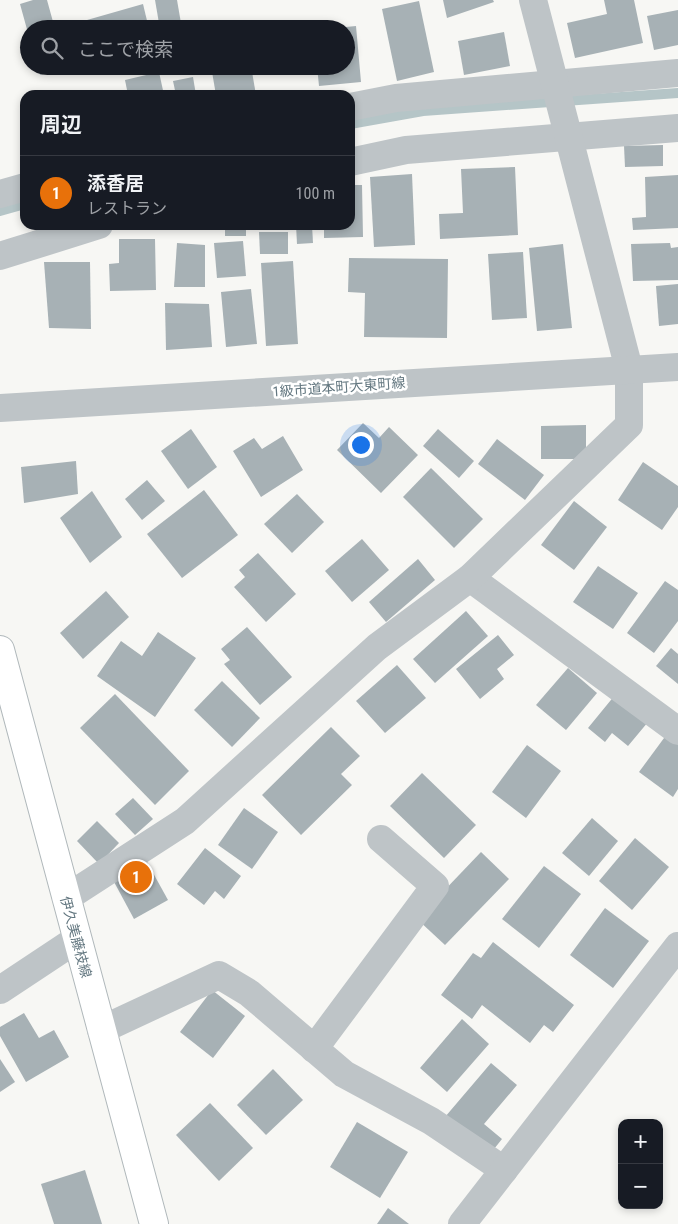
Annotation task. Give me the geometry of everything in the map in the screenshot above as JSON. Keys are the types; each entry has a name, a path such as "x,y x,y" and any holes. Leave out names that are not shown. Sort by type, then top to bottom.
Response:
{"main road":[{"name":"伊久美藤枝線","path":"0,650 154,1224"}],"street":[{"path":"66,898 185,821 377,648 470,578 629,425 629,369 533,0"},
{"path":"355,106 396,98 678,73"},
{"path":"355,161 406,150 678,128"},
{"path":"0,194 20,188"},
{"path":"0,256 84,230"},
{"name":"1級市道本町大東町線","path":"0,408 678,367"},
{"path":"470,578 678,731"},
{"path":"314,1048 435,886 381,839"},
{"path":"0,990 77,939"},
{"path":"462,1224 678,946"},
{"path":"101,1030 219,975 249,994 344,1074 431,1121 504,1170"}],"building":[{"path":"33,0 47,0 53,20 24,20 20,4"},
{"path":"155,0 177,0 180,20 158,20"},
{"path":"443,0 493,0 494,2 447,18"},
{"path":"604,0 634,0 643,43 575,58 567,23 607,14"},
{"path":"419,1 434,72 397,81 382,9"},
{"path":"143,4 147,20 87,20"},
{"path":"678,10 678,45 654,50 647,16"},
{"path":"355,26 361,82 319,86 318,75 355,75"},
{"path":"504,32 510,66 464,75 458,41"},
{"path":"146,75 160,75 163,90 127,90 125,80"},
{"path":"213,75 253,75 255,90 215,90"},
{"path":"193,77 195,90 175,90 173,81"},
{"path":"663,145 663,166 625,167 624,146"},
{"path":"515,167 518,235 440,239 439,214 463,213 461,169"},
{"path":"412,174 415,245 374,247 370,177"},
{"path":"678,175 678,228 633,230 632,218 646,217 645,177"},
{"path":"355,185 362,185 363,237 324,238 324,230 355,230"},
{"path":"225,230 246,230 246,236 225,236"},
{"path":"296,230 312,230 313,243 297,244"},
{"path":"259,232 288,232 288,254 260,254"},
{"path":"119,239 155,239 156,290 110,291 109,264 119,263"},
{"path":"243,241 246,276 217,278 214,243"},
{"path":"177,243 205,245 205,287 174,287"},
{"path":"670,243 671,248 678,247 678,280 633,281 631,244"},
{"path":"563,244 572,328 537,331 529,248"},
{"path":"523,252 527,318 492,320 488,254"},
{"path":"349,258 448,259 447,338 364,337 365,293 348,292"},
{"path":"293,261 298,344 266,346 261,263"},
{"path":"44,262 90,262 91,329 49,328"},
{"path":"678,284 678,324 659,326 656,286"},
{"path":"251,289 257,344 226,347 221,292"},
{"path":"165,303 209,304 212,347 166,350"},
{"path":"363,423 379,438 389,427 418,455 381,493 337,450"},
{"path":"586,425 586,459 541,459 541,426"},
{"path":"191,429 217,467 188,489 161,451"},
{"path":"438,429 474,461 459,478 423,446"},
{"path":"283,436 303,470 261,497 233,451 254,438 262,449"},
{"path":"497,439 544,475 525,500 478,464"},
{"path":"76,461 78,494 24,503 21,467"},
{"path":"643,462 678,486 678,507 662,530 618,500"},
{"path":"431,468 483,519 454,548 403,497"},
{"path":"147,480 165,501 142,520 125,499"},
{"path":"204,490 238,535 182,578 147,534"},
{"path":"92,491 122,537 90,563 60,518"},
{"path":"297,494 324,522 292,553 264,524"},
{"path":"574,501 607,527 574,570 541,545"},
{"path":"362,539 389,570 352,602 325,571"},
{"path":"258,553 296,594 266,622 234,587 245,577 239,570"},
{"path":"418,559 435,580 386,622 369,602"},
{"path":"598,566 638,593 613,629 573,602"},
{"path":"665,581 678,590 678,621 654,653 627,633"},
{"path":"106,591 129,617 83,659 60,633"},
{"path":"466,611 488,636 435,683 413,659"},
{"path":"247,627 292,677 260,705 224,664 230,660 221,649"},
{"path":"158,632 196,658 155,717 97,676 121,641 142,656"},
{"path":"498,635 514,655 497,669 504,679 480,699 456,669"},
{"path":"671,648 678,654 678,684 656,666"},
{"path":"397,665 426,698 385,733 356,701"},
{"path":"568,668 597,693 566,730 536,705"},
{"path":"222,681 260,718 232,747 194,710"},
{"path":"115,694 189,771 155,805 80,728"},
{"path":"615,695 648,722 628,746 612,733 605,742 588,728"},
{"path":"331,727 360,756 341,774 352,785 301,835 262,795"},
{"path":"667,734 678,742 678,789 673,797 639,772"},
{"path":"527,745 561,771 526,818 492,792"},
{"path":"422,773 476,825 444,858 390,806"},
{"path":"133,798 153,819 135,835 115,814"},
{"path":"244,808 278,832 252,869 218,845"},
{"path":"592,818 618,841 589,876 562,853"},
{"path":"97,821 119,843 99,864 77,841"},
{"path":"635,838 669,867 632,910 599,881"},
{"path":"205,848 241,876 224,899 215,891 204,905 177,884"},
{"path":"481,852 509,879 445,945 417,919"},
{"path":"147,862 168,900 134,919 113,880"},
{"path":"544,866 581,894 539,948 502,919"},
{"path":"605,908 649,941 613,988 570,955"},
{"path":"493,942 574,1005 553,1032 544,1025 530,1043 482,1005 472,1019 441,995 473,953 481,958"},
{"path":"212,990 245,1016 213,1058 180,1032"},
{"path":"24,1013 39,1038 54,1030 69,1057 26,1082 0,1036 0,1027"},
{"path":"462,1019 489,1044 447,1092 420,1068"},
{"path":"0,1059 15,1082 0,1092"},
{"path":"491,1063 517,1085 484,1124 502,1139 490,1154 445,1117"},
{"path":"273,1069 303,1100 266,1135 237,1105"},
{"path":"210,1103 253,1148 219,1181 176,1135"},
{"path":"357,1122 408,1152 380,1198 330,1167"},
{"path":"85,1170 102,1224 54,1224 41,1184"},
{"path":"388,1208 409,1224 377,1224"}],"waterway":[{"path":"355,123 423,111 678,93"},
{"path":"0,211 20,205"}],"place":[{"name":"添香居","path":"136,877"}]}
